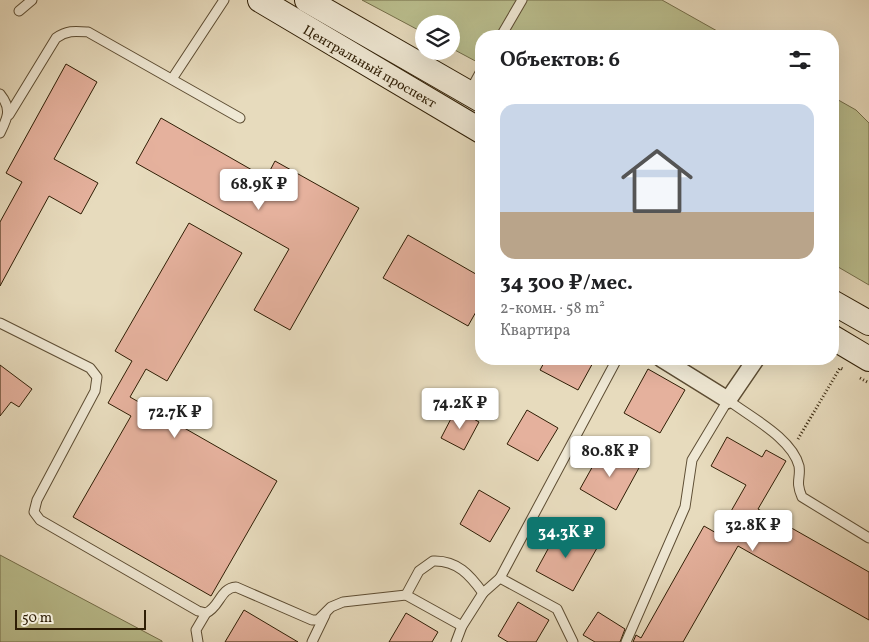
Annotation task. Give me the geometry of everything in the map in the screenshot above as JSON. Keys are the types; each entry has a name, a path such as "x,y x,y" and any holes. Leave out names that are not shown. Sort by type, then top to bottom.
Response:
{"main road":[{"name":"Центральный проспект","path":"260,0 475,127"},
{"name":"Центральный проспект","path":"306,0 475,97"},
{"path":"839,306 869,323"},
{"path":"839,344 862,367"}],"street":[{"path":"672,365 728,400 752,365"}],"lane":[{"path":"19,11 32,0"},
{"path":"172,79 224,0"},
{"path":"504,30 522,0"},
{"path":"0,132 56,38 63,33 74,30 88,32 240,118"},
{"path":"0,94 6,102 9,115"},
{"path":"0,323 90,368 97,377 96,391 37,500 34,512 40,520 198,611 206,613 214,610 225,591 236,587 312,620 325,615"},
{"path":"456,642 462,626 483,592 500,578 614,365"},
{"path":"626,642 685,508 692,460 728,400 788,444 799,468 797,485 802,497 869,538"},
{"path":"406,596 419,571 425,566 438,561 452,563 469,574 483,592"},
{"path":"500,578 557,609 573,642"},
{"path":"312,642 331,607 343,602 406,596 462,626"},
{"path":"198,642 196,630 206,613"}],"path":[{"path":"862,367 869,383"},
{"path":"792,451 840,368 848,372"}],"green space":[{"path":"362,0 662,0 715,30 475,30 475,61 460,53 460,15 415,15 415,28"},
{"path":"839,100 856,110 869,123 869,285 839,268"},
{"path":"0,555 162,641 162,642 0,642"}],"building":[{"path":"66,64 97,82 54,159 98,183 81,214 49,196 0,286 0,222 22,182 6,173"},
{"path":"161,118 266,178 275,161 359,208 290,330 254,310 289,249 136,163"},
{"path":"189,223 242,253 167,381 146,369 130,397 277,481 211,596 73,517 131,416 108,403 132,361 115,351"},
{"path":"408,235 475,274 475,314 468,326 383,278"},
{"path":"0,365 32,389 19,407 11,402 0,416"},
{"path":"543,365 592,365 578,390 540,370"},
{"path":"648,369 685,390 660,433 624,413"},
{"path":"456,409 479,422 464,450 441,438"},
{"path":"527,410 558,428 538,461 507,444"},
{"path":"727,437 762,457 766,450 786,461 758,509 869,572 869,620 738,546 683,642 633,642 636,635 641,638 704,526 718,534 746,485 711,466"},
{"path":"604,446 640,466 616,510 580,489"},
{"path":"479,490 510,508 490,542 460,524"},
{"path":"560,527 597,548 573,591 536,571"},
{"path":"518,602 549,620 536,642 508,642 498,636"},
{"path":"244,610 298,642 225,642"},
{"path":"598,612 625,629 620,642 595,642 583,635"},
{"path":"406,613 438,632 432,642 389,642"}]}
